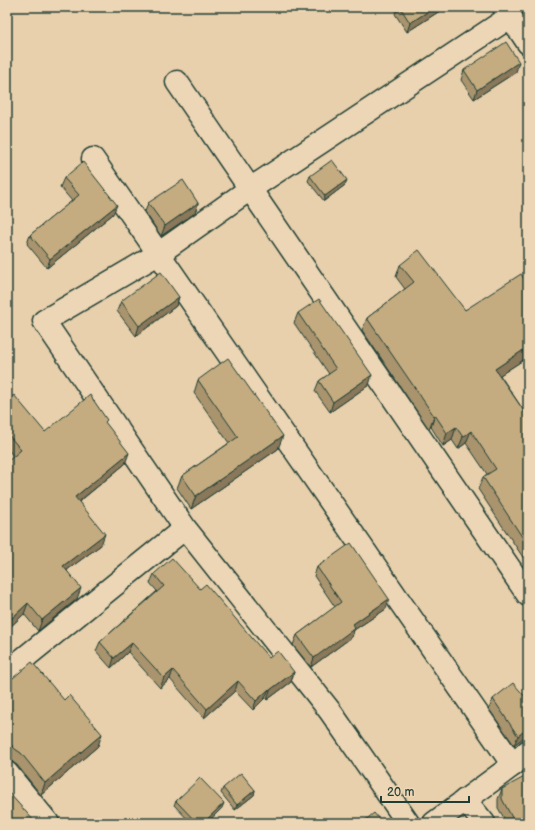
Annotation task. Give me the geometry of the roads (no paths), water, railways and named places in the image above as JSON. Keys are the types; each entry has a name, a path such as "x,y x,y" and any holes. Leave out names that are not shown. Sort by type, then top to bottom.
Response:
{"street":[{"path":"408,823 330,711 185,528 44,321 158,254 507,12 528,43"},
{"path":"177,82 528,595"},
{"path":"93,159 158,254 520,758 434,823"},
{"path":"7,672 185,528"},
{"path":"7,773 48,823"},
{"path":"465,800 484,823"}]}
